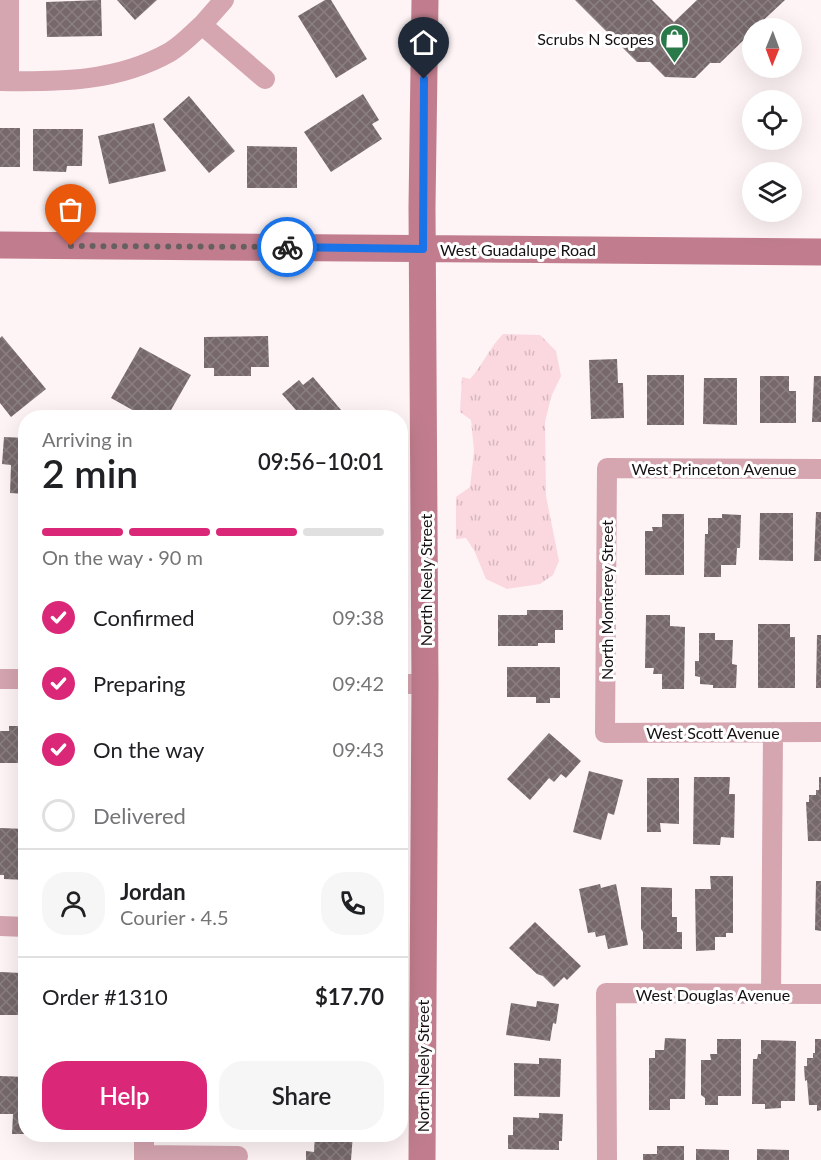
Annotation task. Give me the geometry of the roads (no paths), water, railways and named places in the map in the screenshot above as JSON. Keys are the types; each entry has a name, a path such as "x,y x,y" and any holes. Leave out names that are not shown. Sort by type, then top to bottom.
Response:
{"street":[{"path":"9,0 5,81 90,79 132,70 172,51 202,25 224,0"},
{"name":"North Neely Street","path":"422,1160 413,684 426,0"},
{"path":"202,25 264,79"},
{"name":"West Guadalupe Road","path":"0,245 821,252"},
{"name":"West Princeton Avenue","path":"607,468 821,469"},
{"name":"North Monterey Street","path":"605,733 607,468"},
{"path":"0,679 18,679"},
{"path":"771,994 772,732"},
{"name":"West Scott Avenue","path":"605,733 821,732"},
{"path":"0,926 18,927"},
{"name":"West Douglas Avenue","path":"607,1160 606,993 821,994"},
{"path":"144,1142 144,1158 238,1156"}],"place":[{"name":"Scrubs N Scopes","path":"675,64"}]}
